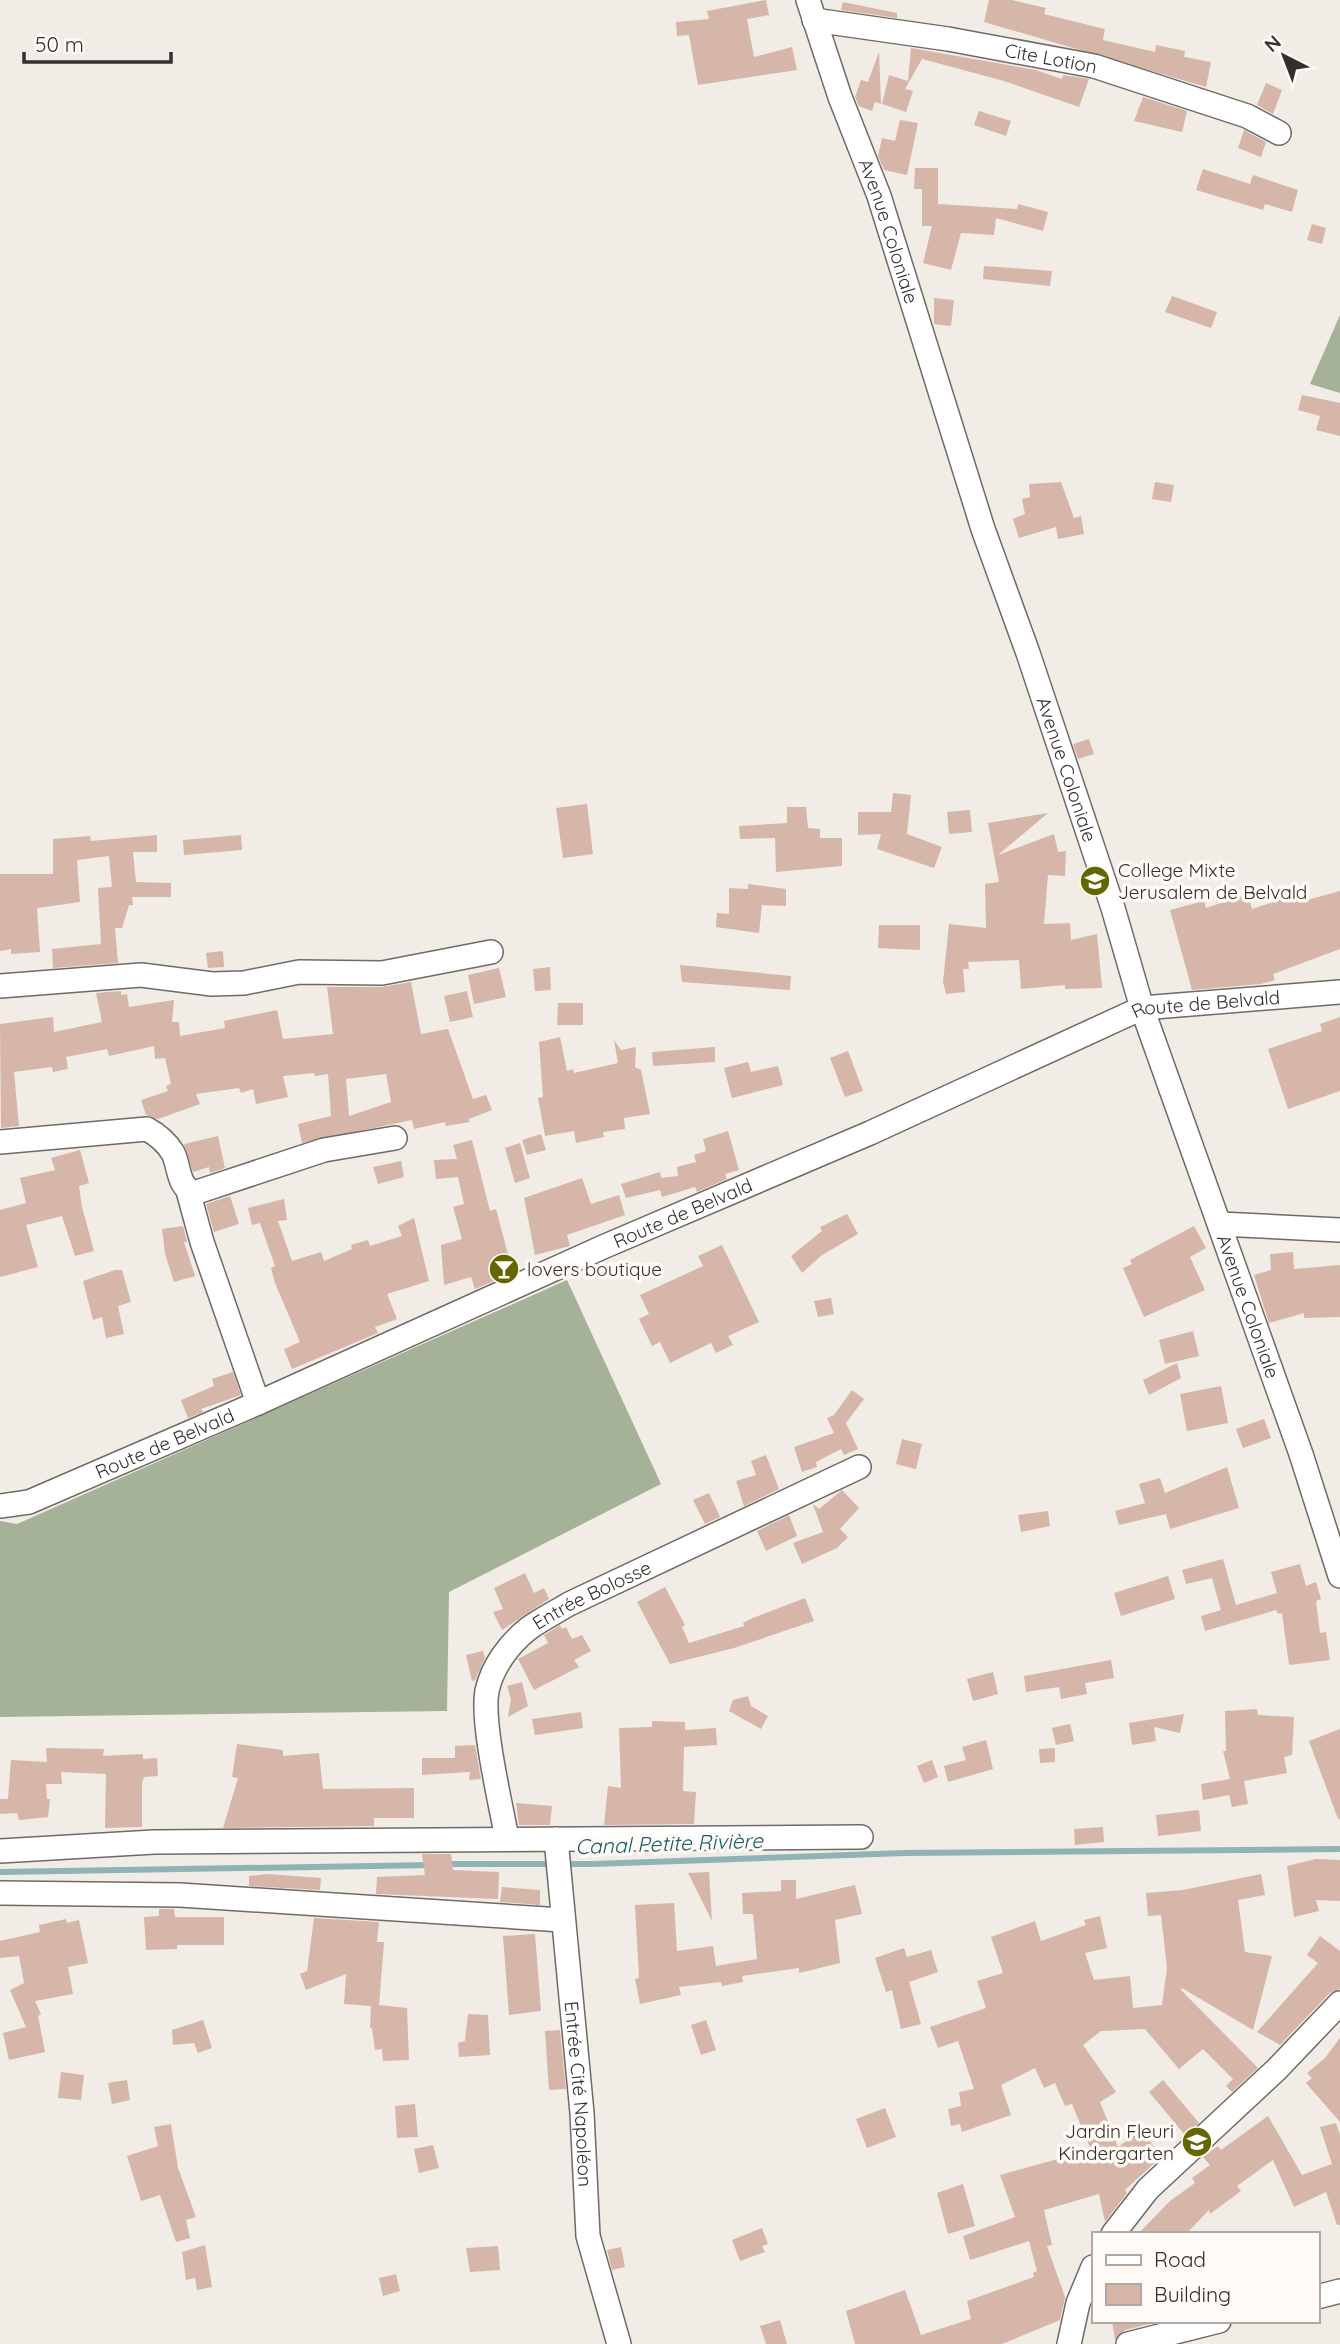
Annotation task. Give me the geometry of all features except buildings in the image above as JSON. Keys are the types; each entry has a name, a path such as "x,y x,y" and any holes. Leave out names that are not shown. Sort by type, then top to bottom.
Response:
{"street":[{"name":"Cite Lotion","path":"811,10 1094,66 1247,116 1279,133"},
{"name":"Avenue Coloniale","path":"811,10 839,97 879,195 983,529 1104,882 1142,1008 1301,1454 1340,1576"},
{"path":"0,986 141,975 212,984 244,983 299,972 382,973 491,952"},
{"name":"Route de Belvald","path":"0,1506 29,1502 258,1403 566,1264 870,1133 1142,1008 1340,992"},
{"path":"0,1142 147,1129 159,1136 173,1154 182,1182 188,1191 202,1242 258,1403"},
{"path":"188,1191 206,1191 324,1150 394,1138"},
{"path":"1220,1224 1340,1230"},
{"name":"Entrée Bolosse","path":"507,1839 493,1758 486,1692 495,1669 511,1645 529,1628 569,1604 859,1467"},
{"path":"0,1851 154,1842 861,1837"},
{"name":"Entrée Cité Napoléon","path":"556,1839 582,2113 588,2236 619,2344"},
{"path":"0,1893 180,1895 562,1920"},
{"path":"1115,2232 1149,2189 1276,2070 1340,2003"},
{"path":"1069,2344 1078,2303 1092,2269"},
{"path":"1319,2296 1340,2291"},
{"path":"1128,2344 1153,2341 1212,2323"}],"green space":[{"path":"1340,315 1340,393 1310,384"},
{"path":"567,1280 661,1484 449,1592 447,1711 0,1717 0,1521 17,1524"}],"waterway":[{"name":"Canal Petite Rivière","path":"446,1864 593,1864 905,1853 1340,1849"},
{"name":"Canal Petite Rivière","path":"0,1872 432,1865"}],"place":[{"name":"College Mixte Jerusalem de Belvald","path":"1095,881"},
{"name":"lovers boutique","path":"504,1269"},
{"name":"Jardin Fleuri Kindergarten","path":"1197,2142"}]}
